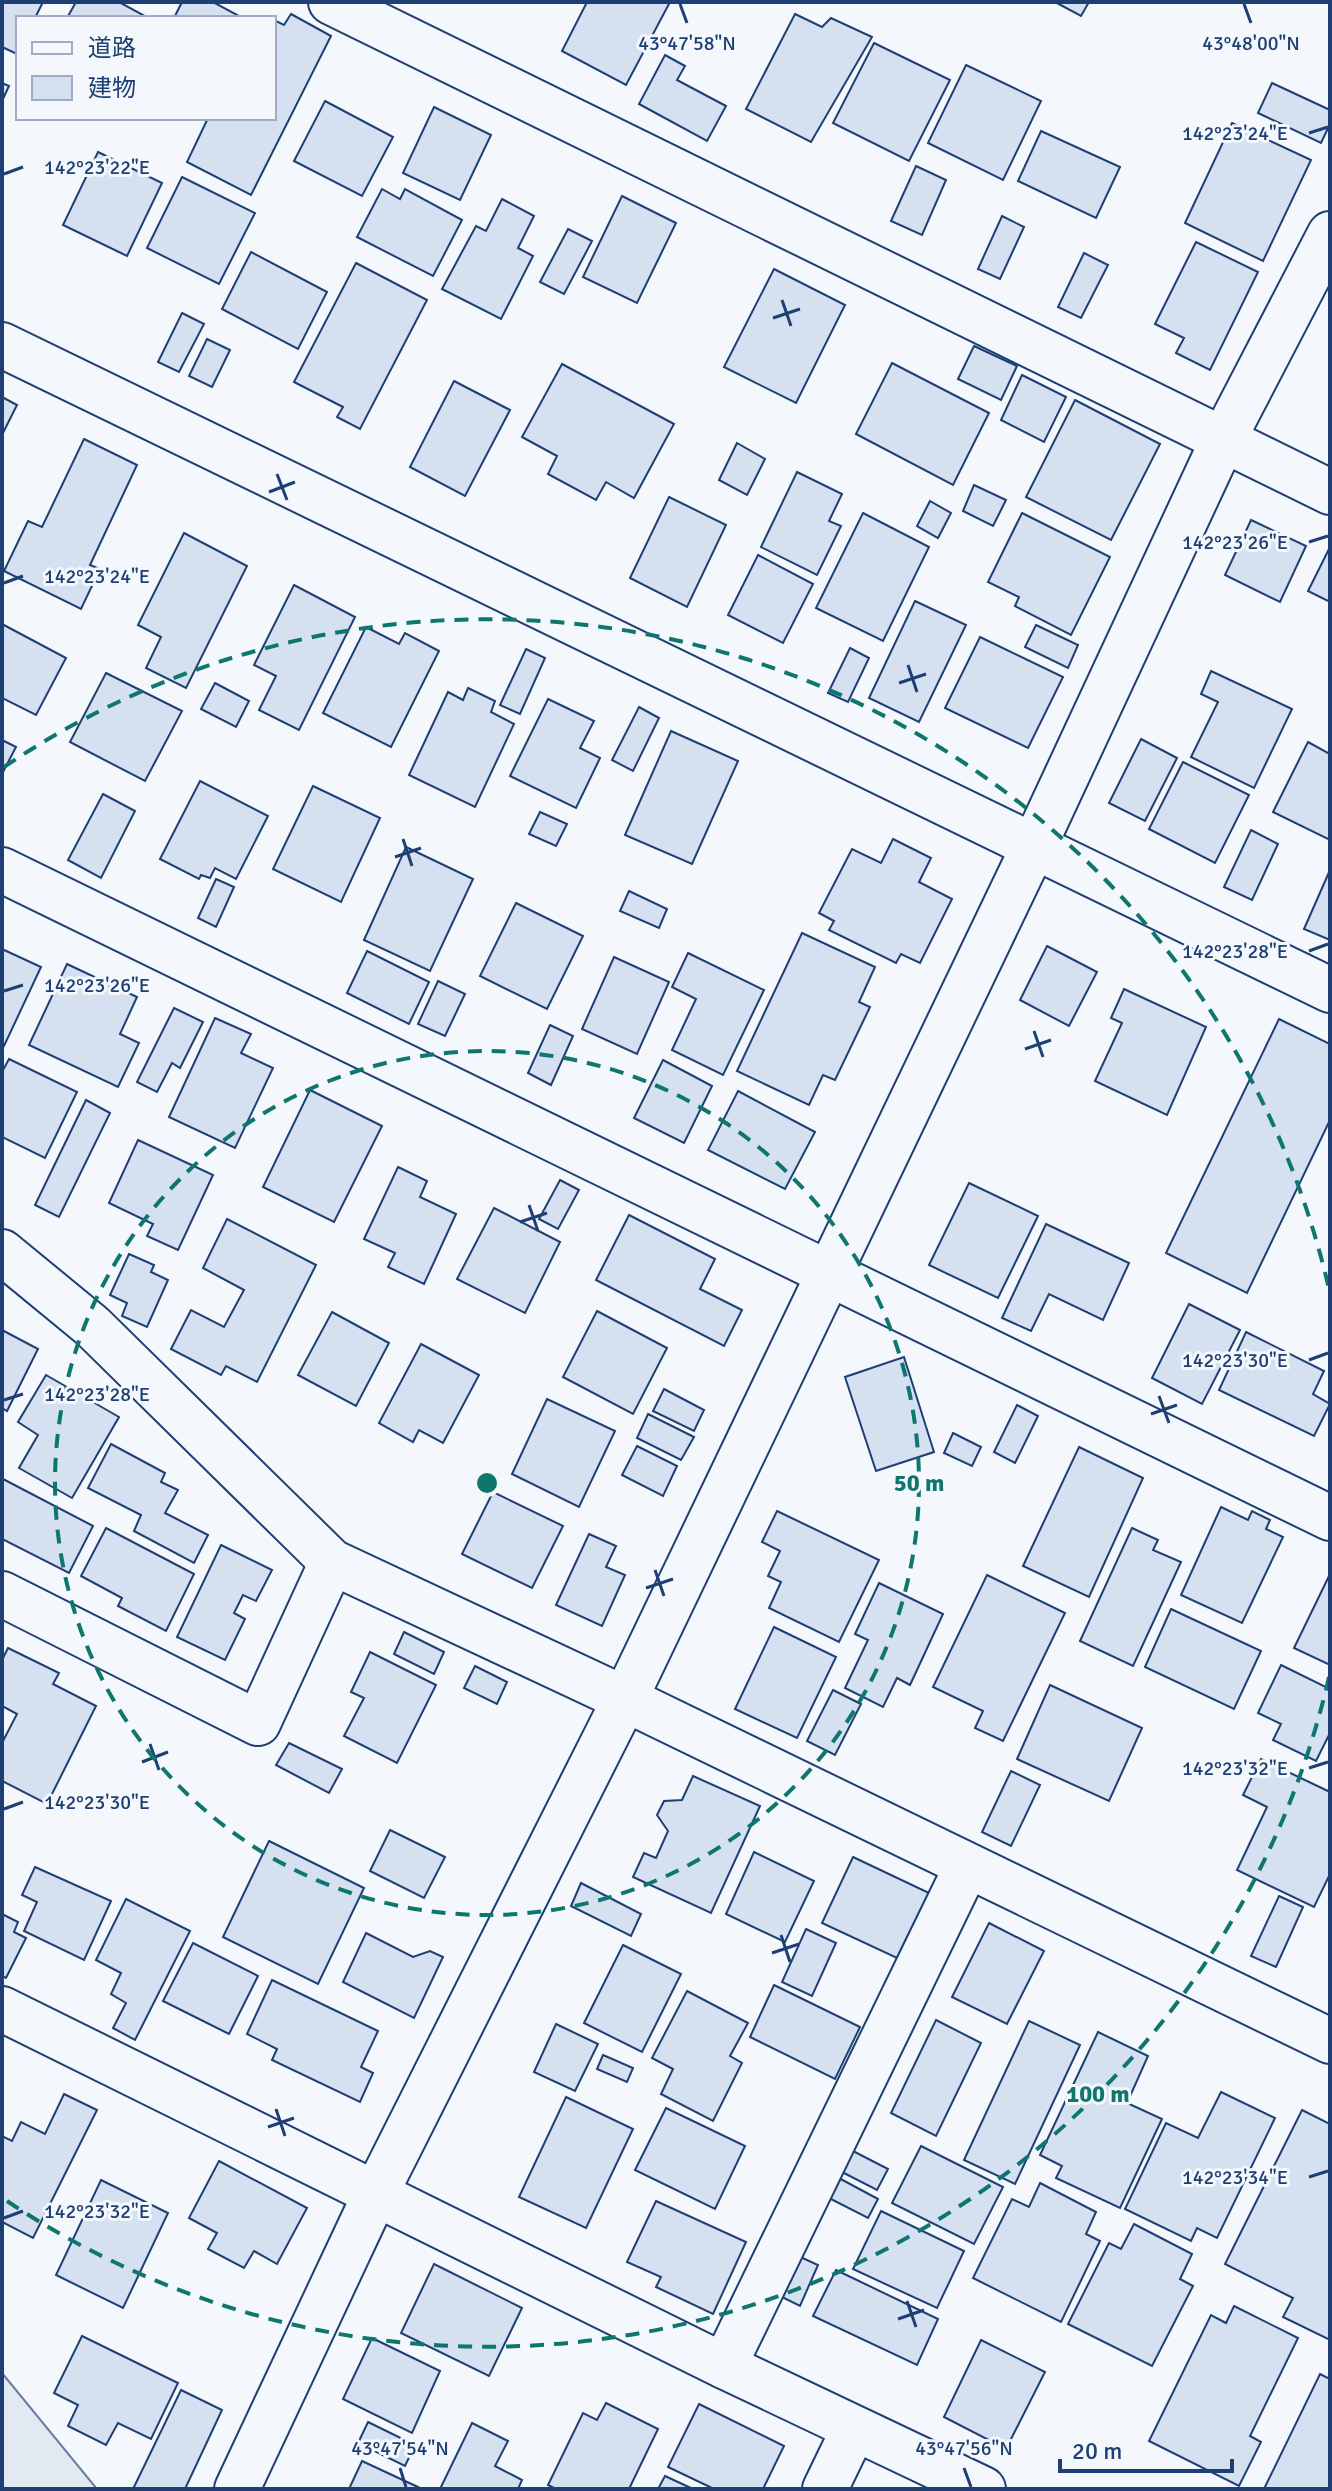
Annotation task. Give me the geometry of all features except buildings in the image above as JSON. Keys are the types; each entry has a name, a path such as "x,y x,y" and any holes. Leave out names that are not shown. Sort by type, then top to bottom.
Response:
{"street":[{"path":"331,2 1330,492"},
{"path":"237,2489 375,2195 625,1699 1034,846 1223,440 1330,234"},
{"path":"2,345 1330,990"},
{"path":"2,870 1330,1518"},
{"path":"2,1252 92,1326 332,1562 625,1699 1330,2041"},
{"path":"2,1594 258,1723 332,1562"},
{"path":"724,2366 967,1866"},
{"path":"2,2009 724,2366 983,2489"},
{"path":"825,2489 854,2429"}],"shaded area":[{"path":"2,2373 97,2489 2,2489"}]}
